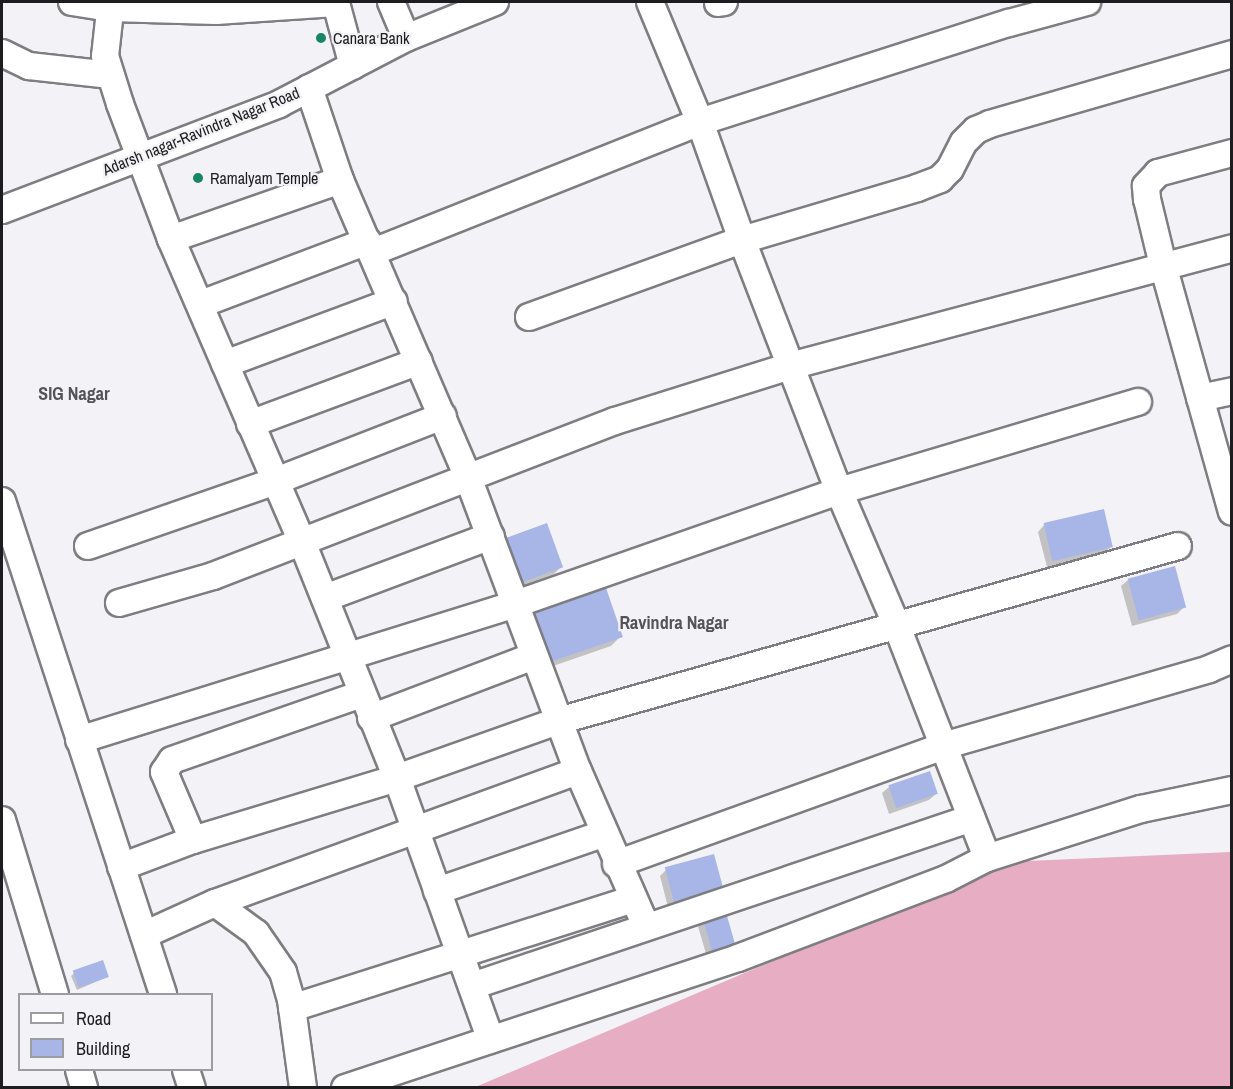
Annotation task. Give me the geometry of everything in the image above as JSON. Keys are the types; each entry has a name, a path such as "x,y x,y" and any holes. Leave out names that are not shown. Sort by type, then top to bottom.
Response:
{"street":[{"path":"72,2 216,11 336,3 353,66"},
{"path":"391,2 406,38"},
{"name":"Adarsh nagar-Ravindra Nagar Road","path":"2,210 279,104 406,38 495,2"},
{"path":"650,2 700,122 742,240 839,491 896,624 987,858"},
{"path":"201,304 370,246 700,122 1009,23 1087,2"},
{"path":"111,5 105,56 171,240 201,304 325,598 346,657 397,778 491,1040"},
{"path":"2,53 37,67 111,75"},
{"path":"530,316 742,240 917,188 940,179 950,169 964,142 976,130 990,124 1232,54"},
{"path":"309,88 340,180 394,301 469,480 558,721 603,834 646,926"},
{"path":"1231,508 1163,265 1146,186 1158,173 1232,153"},
{"path":"171,240 340,180"},
{"path":"119,603 213,576 469,480 615,421 790,366 1232,248"},
{"path":"225,364 394,301"},
{"path":"250,424 419,362"},
{"path":"1200,398 1232,391"},
{"path":"79,740 516,604 839,491 1138,402"},
{"path":"88,546 276,481 443,416"},
{"path":"2,501 163,993"},
{"path":"325,598 491,536"},
{"path":"121,867 193,840 397,778 558,721 1178,546"},
{"path":"371,718 534,656"},
{"path":"616,864 943,746 1209,669 1232,659"},
{"path":"193,840 164,772 171,760 361,694"},
{"path":"144,935 215,903 578,771"},
{"path":"345,1088 738,958 946,879 987,858 1141,809 1232,790"},
{"path":"472,986 972,818"},
{"path":"2,820 55,993"},
{"path":"437,891 603,834"},
{"path":"292,1008 633,899"},
{"path":"215,903 256,933 283,972 292,1008 303,1088"},
{"path":"79,1071 84,1088"},
{"path":"186,1071 192,1088"}],"shaded area":[{"path":"1231,852 1231,1087 473,1088 1007,862"}],"building":[{"path":"1104,509 1113,547 1052,561 1044,523"},
{"path":"547,523 563,567 514,585 498,541"},
{"path":"1175,566 1186,608 1139,620 1128,579"},
{"path":"605,585 623,637 543,664 526,612"},
{"path":"930,771 938,794 896,808 888,785"},
{"path":"714,854 725,895 676,908 665,867"},
{"path":"725,909 737,952 714,959 702,916"},
{"path":"103,960 109,977 79,987 73,970"}],"place":[{"name":"Canara Bank","path":"321,38"},
{"name":"Ramalyam Temple","path":"198,178"}],"district":[{"name":"SIG Nagar","path":"74,394"},
{"name":"Ravindra Nagar","path":"674,623"}]}
